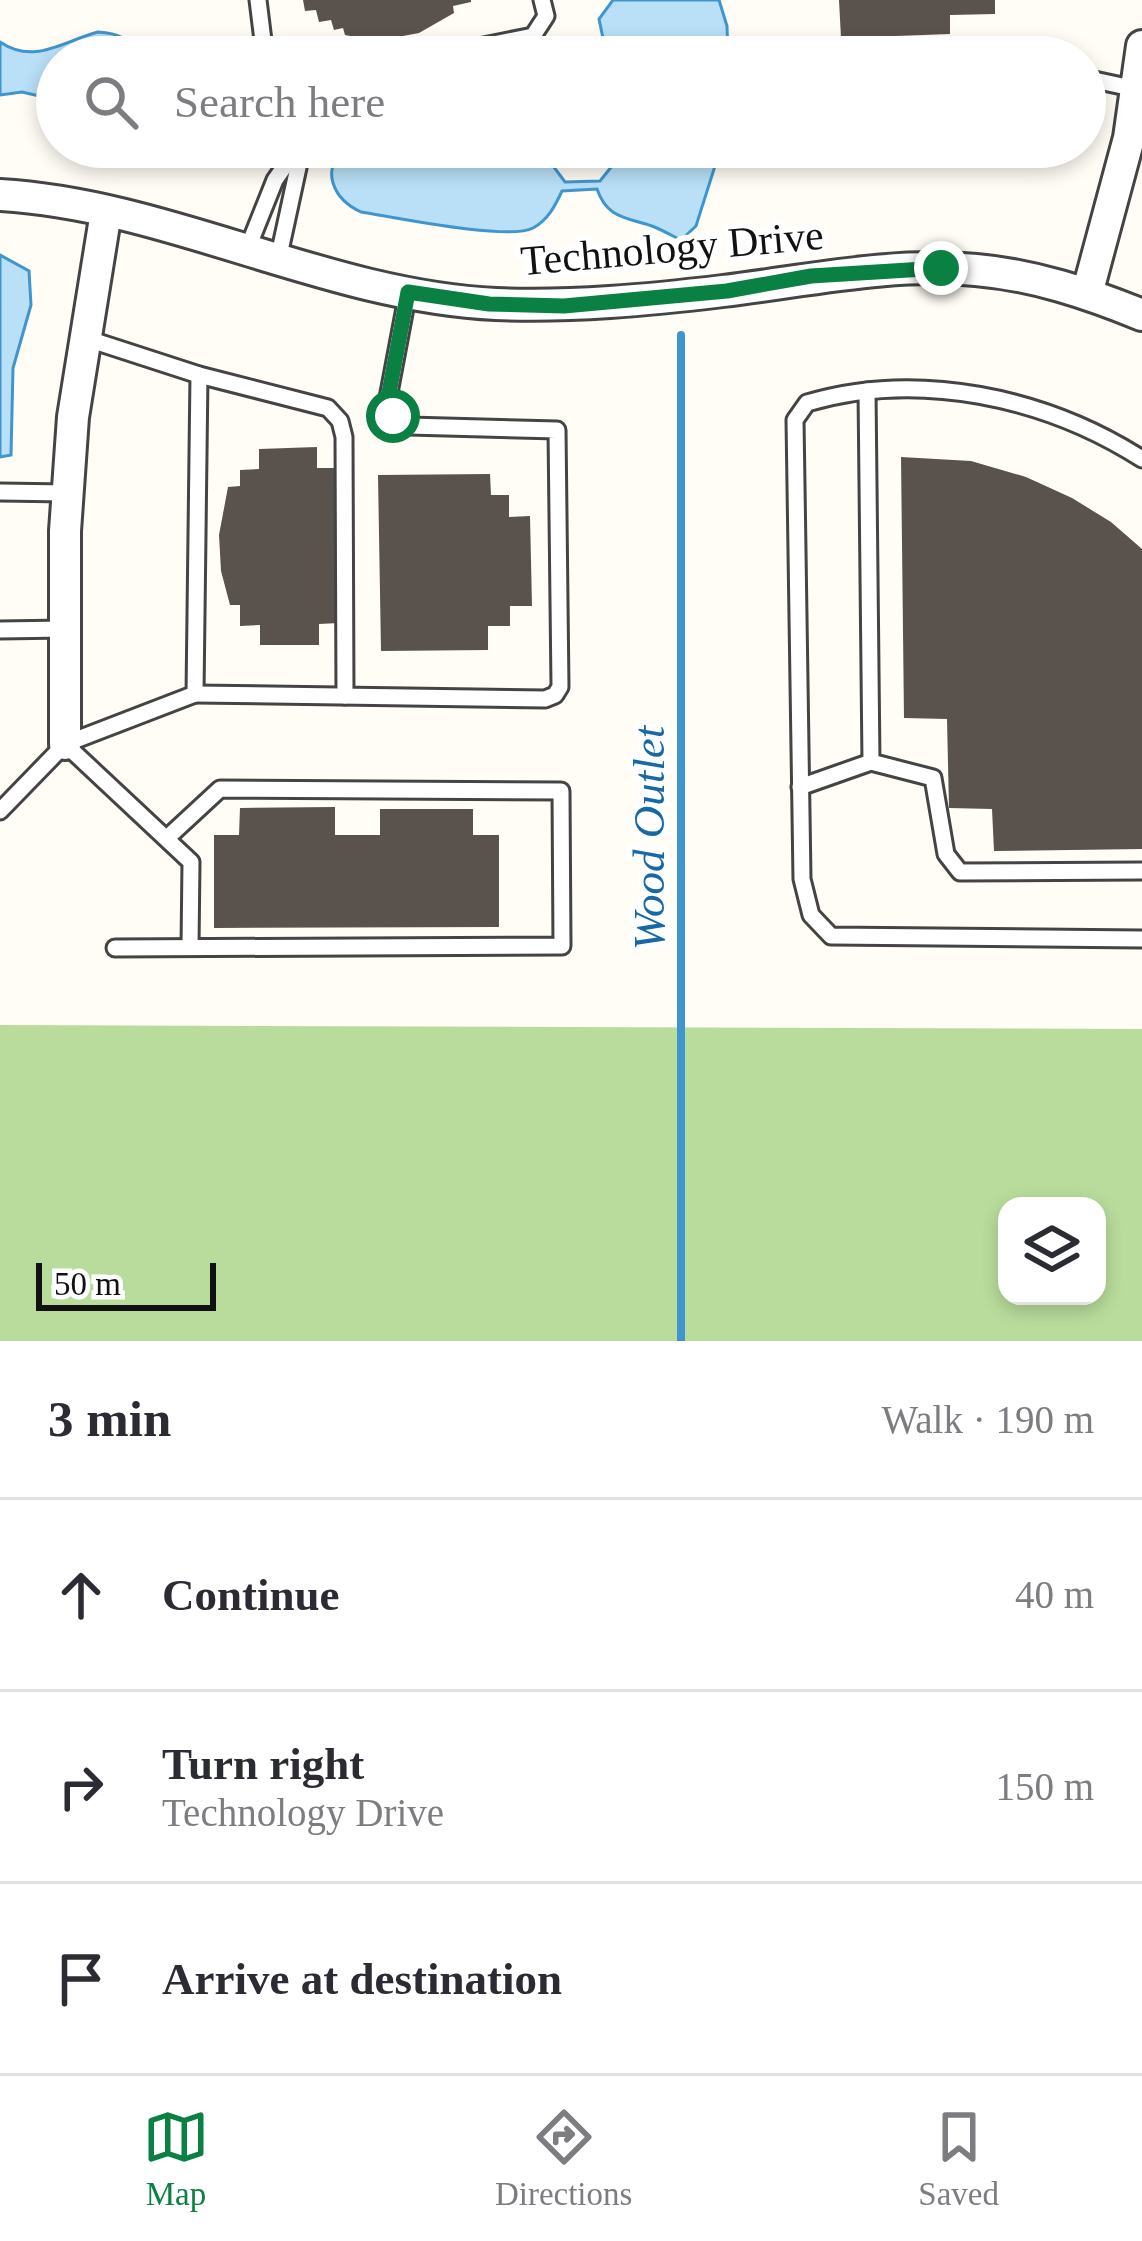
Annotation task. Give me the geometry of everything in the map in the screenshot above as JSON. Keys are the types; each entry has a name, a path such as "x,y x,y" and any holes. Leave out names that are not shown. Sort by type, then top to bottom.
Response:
{"street":[{"path":"1087,294 1114,204 1142,46"},
{"name":"Technology Drive","path":"0,195 106,212 408,292 489,304 564,306 727,291 811,276 941,268 1014,275 1087,294 1142,315"},
{"path":"65,744 67,493 73,417 106,212"}],"lane":[{"path":"258,0 262,36"},
{"path":"533,36 546,16 542,0"},
{"path":"1106,83 1136,89"},
{"path":"247,250 283,168"},
{"path":"278,260 298,168"},
{"path":"0,811 65,744 195,694 545,699 555,695 560,687 557,430 409,426 393,416 388,398 408,292"},
{"path":"86,338 199,375 328,408 340,421 344,437 346,696"},
{"path":"195,694 199,375"},
{"path":"1142,459 1080,424 1004,400 935,389 842,392 807,403 795,421 802,879 811,915 831,936 1142,940"},
{"path":"867,391 871,762"},
{"path":"0,492 67,493"},
{"path":"0,630 65,628"},
{"path":"65,744 191,862 190,947"},
{"path":"800,787 871,762 933,778 946,854 960,872 1142,871"},
{"path":"115,948 562,946 561,791 220,789 167,838"}],"green space":[{"path":"0,1025 1142,1029 1142,1341 0,1341"}],"water":[{"path":"613,0 719,0 727,36 603,36 599,19"},
{"path":"0,42 36,52 36,95 0,95"},
{"path":"333,168 555,168 565,182 600,181 610,168 714,168 696,226 681,240 618,215 606,206 597,189 562,191 533,228 500,232 361,212 343,200"},
{"path":"0,255 29,271 31,305 13,368 11,455 0,457"}],"building":[{"path":"303,0 471,0 453,6 454,13 419,33 403,36 345,35 343,28 334,30 331,20 319,22 316,10 305,11"},
{"path":"839,0 995,0 995,14 950,15 950,34 841,36"},
{"path":"317,447 317,468 338,468 339,623 319,624 319,645 260,645 260,625 240,626 240,605 230,605 221,571 219,535 228,487 240,486 240,470 259,469 259,449"},
{"path":"901,457 971,461 1026,477 1111,522 1142,549 1142,849 994,851 992,809 949,808 947,719 904,718"},
{"path":"490,474 491,495 509,495 509,517 530,516 532,606 510,606 510,626 488,626 488,650 381,651 378,475"},
{"path":"335,807 335,835 380,835 380,809 473,809 473,835 499,835 499,927 214,928 214,835 239,835 240,808"}],"waterway":[{"name":"Wood Outlet","path":"681,335 681,1341"}],"route":[{"path":"393,416 388,398 408,292 489,304 564,306 727,291 811,276 941,268"}]}
